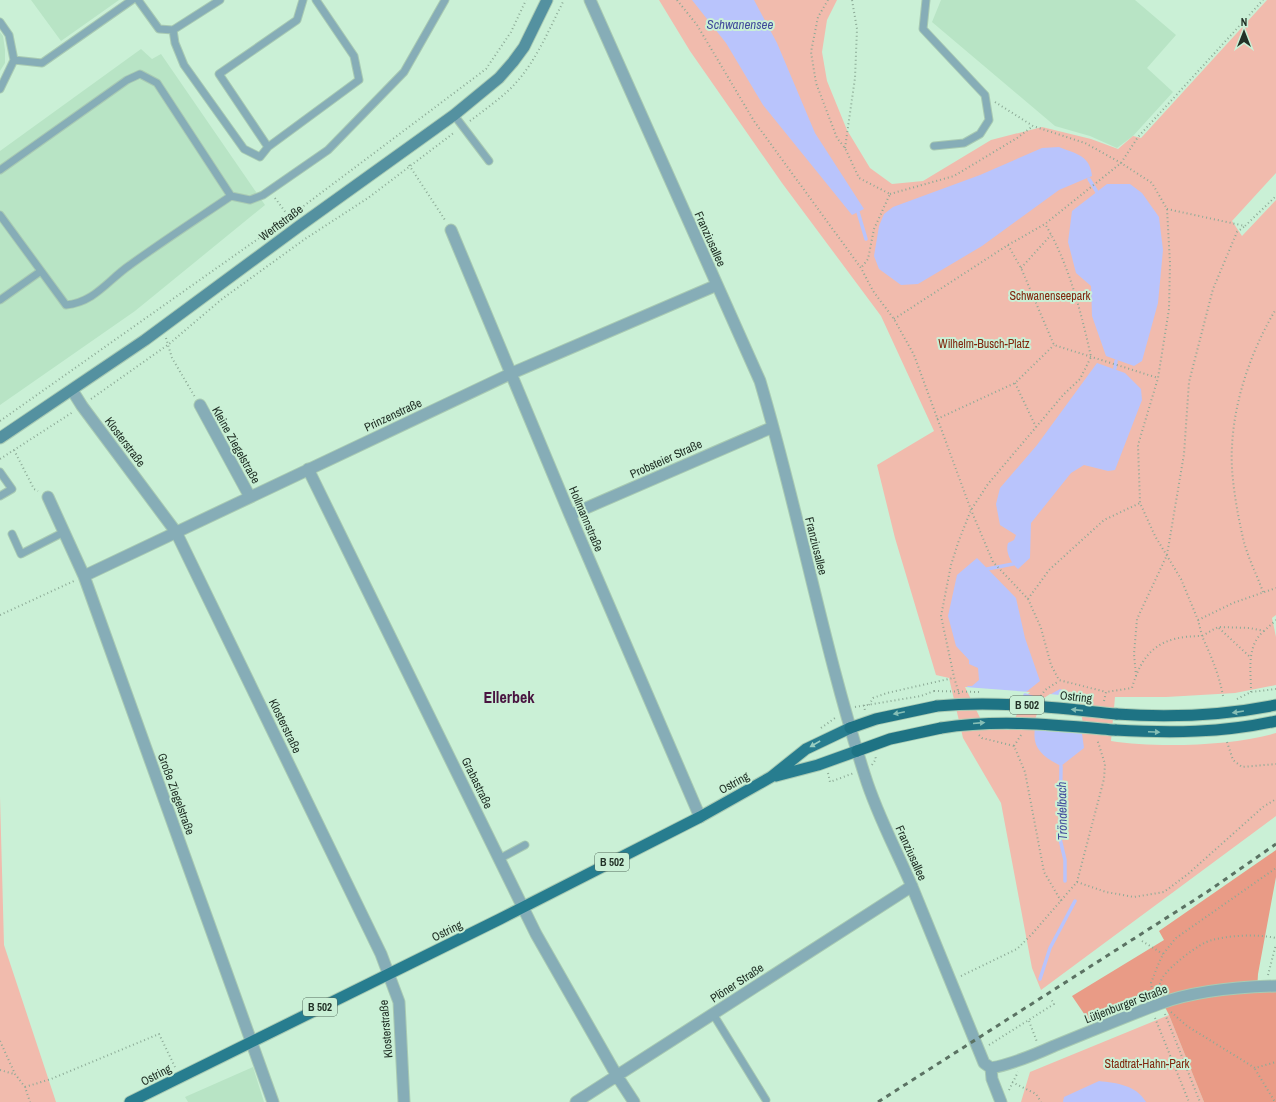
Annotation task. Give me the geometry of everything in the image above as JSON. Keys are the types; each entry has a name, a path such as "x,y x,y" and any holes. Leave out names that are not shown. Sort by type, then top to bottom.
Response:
{"highway":[{"name":"Ostring","path":"850,728 876,719 937,706 972,704 1004,704 1116,714 1169,716 1207,716 1276,705"},
{"name":"Ostring","path":"857,750 890,739 940,728 977,723 1008,722 1115,730 1208,732 1243,728 1276,721"}],"main road":[{"name":"Werftstraße","path":"0,438 162,328 454,115 499,78 513,62 524,47 547,0"},
{"name":"Ostring","path":"130,1102 251,1041 390,974 700,817 771,777 806,749 850,728"},
{"name":"Ostring","path":"771,777 818,765 857,750"}],"street":[{"name":"Franziusallee","path":"590,0 760,381 773,427 826,643 850,728 878,814 912,886 984,1063 991,1068 992,1079 1004,1099"},
{"name":"Hollmannstraße","path":"451,230 510,374 700,817"},
{"name":"Prinzenstraße","path":"84,576 510,374 717,285"},
{"name":"Klosterstraße","path":"72,390 82,406 176,532 390,974 399,1002 404,1102"},
{"name":"Kleine Ziegelstraße","path":"200,405 250,497"},
{"name":"Probsteier Straße","path":"570,515 773,427"},
{"name":"Grabastraße","path":"308,470 523,907 617,1076 634,1102"},
{"name":"Große Ziegelstraße","path":"48,497 84,576 273,1102"},
{"name":"Plöner Straße","path":"576,1102 912,886"},
{"name":"Lütjenburger Straße","path":"991,1068 1004,1066 1027,1058 1158,1004 1201,994 1258,986 1276,986"}],"lane":[{"path":"14,60 42,63 132,0"},
{"path":"138,0 159,29 173,30 220,0"},
{"path":"268,147 219,74 297,20 303,0"},
{"path":"173,30 175,43 184,65 244,149 260,157 268,147 359,80 354,56 316,0"},
{"path":"0,170 127,80 140,74 157,83 231,196 250,200 263,195 328,150 404,72 445,0"},
{"path":"926,0 923,29 985,95 989,120 980,134 964,143 934,146"},
{"path":"0,22 9,35 14,60 0,89"},
{"path":"454,115 489,161"},
{"path":"0,215 66,305 90,297 111,282 128,266 231,196"},
{"path":"0,300 41,272"},
{"path":"0,472 12,489 0,496"},
{"path":"12,534 21,554 64,532"},
{"path":"499,858 525,845"},
{"path":"713,1014 766,1100"}],"path":[{"path":"0,421 289,217 486,69 510,32 526,0"},
{"path":"677,0 698,25 754,121 861,268 873,291 894,319 914,355 971,510 993,562 1028,599 1041,628 1051,665 1059,680 1106,692 1132,688 1136,676 1147,656 1161,642 1182,636 1202,636 1218,627 1250,628 1264,631"},
{"path":"828,0 818,16 811,52 816,83 837,138 845,148 859,178 890,194 954,176 1017,138 1032,126"},
{"path":"845,148 855,78 857,29 852,0"},
{"path":"894,319 1008,245 1045,224 1121,163 1138,136 1263,0"},
{"path":"985,95 1032,126 1085,143 1121,163 1152,183 1166,209 1170,263 1169,309 1158,378 1138,444 1140,503 1167,556 1181,579 1198,620 1202,636 1212,657 1223,696"},
{"path":"400,153 451,230"},
{"path":"263,195 266,198 272,194 286,213"},
{"path":"861,268 868,259 874,229 890,194"},
{"path":"1136,676 1134,654 1137,618 1167,556 1184,454 1189,382 1213,289 1238,232 1276,196"},
{"path":"1166,209 1245,226"},
{"path":"961,698 954,677 942,616 951,565 971,510 988,484 1064,394 1080,379 1091,357 1069,278 1058,246 1045,224"},
{"path":"1021,268 1052,235"},
{"path":"1008,245 1021,268 1054,345 1112,362 1158,378"},
{"path":"1263,592 1243,539 1234,483 1232,448 1238,410 1251,362 1261,334 1276,309"},
{"path":"162,328 172,358 200,405"},
{"path":"937,419 1015,383 1054,345"},
{"path":"1015,383 1036,427"},
{"path":"14,450 34,489 48,497"},
{"path":"1028,599 1049,570 1104,520 1140,503"},
{"path":"0,615 84,576"},
{"path":"1198,620 1233,603 1276,588"},
{"path":"1252,692 1250,657 1256,638 1276,620"},
{"path":"1218,627 1250,657"},
{"path":"869,704 873,698 887,693 954,677"},
{"path":"1045,690 1059,680"},
{"path":"1230,702 1252,692 1276,689"},
{"path":"1103,706 1106,692"},
{"path":"976,732 982,738 1014,746 1025,772 1044,872 1061,901"},
{"path":"951,982 1017,949 1061,901 1076,882 1104,779 1105,764 1097,740 1098,733"},
{"path":"1227,742 1233,760 1242,767 1276,764"},
{"path":"1076,882 1106,892 1134,897 1164,892 1188,874 1263,807 1276,798"},
{"path":"1200,1102 1154,997 1151,983 1162,954 1176,938 1276,868"},
{"path":"1189,1102 1158,1004 1160,997 1159,985 1164,976 1195,949 1210,941 1258,936 1276,938"},
{"path":"1142,941 1162,954"},
{"path":"1268,974 1276,944"},
{"path":"979,1051 1054,1004 1051,999"},
{"path":"1158,1004 1187,1026 1255,1068 1275,1102"},
{"path":"1029,1021 1041,1052"},
{"path":"25,1086 51,1079 159,1034 179,1077"},
{"path":"0,1041 15,1074 25,1086 30,1102"},
{"path":"1004,1099 1012,1081 1027,1058"},
{"path":"1255,1068 1276,1062"},
{"path":"0,1070 15,1074"},
{"path":"1012,1081 1036,1094 1041,1102"}],"shaded area":[{"path":"31,0 119,0 61,41"},
{"path":"941,0 1135,0 1176,35 1147,68 1173,92 1133,136 1117,148 1090,136 1055,126 932,22"},
{"path":"0,32 3,36 5,63 0,71"},
{"path":"141,49 152,59 161,54 265,205 135,311 0,405 0,151"},
{"path":"1276,850 1276,877 1258,974 1257,991 1276,991 1276,1102 1204,1102 1169,1015 1157,991 1089,1021 1072,996 1164,940 1159,931"},
{"path":"253,1067 264,1102 188,1102 185,1097"}],"green space":[{"name":"Schwanenseepark","path":"659,0 837,0 827,20 822,52 827,81 847,130 870,168 892,184 923,181 991,140 1042,127 1091,139 1118,149 1133,136 1141,138 1267,0 1276,0 1276,173 1232,221 1242,236 1276,200 1276,615 1272,618 1276,637 1276,685 1235,693 1166,697 1115,697 1111,741 1150,745 1216,743 1238,741 1276,733 1276,816 1041,990 1032,968 1001,803 963,738 949,678 936,675 895,538 877,465 934,431 881,316 782,183 690,51"},
{"path":"0,797 4,945 56,1102 0,1102"},
{"name":"Stadtrat-Hahn-Park","path":"1169,1015 1204,1102 1021,1102 1030,1072"}],"water":[{"name":"Schwanensee","path":"692,0 754,0 777,43 815,133 864,209 852,215 763,105 726,43"},
{"path":"1059,147 1085,159 1091,169 1092,176 1059,190 982,246 918,284 901,285 879,269 874,256 879,226 884,214 893,207 980,175 1042,148"},
{"path":"1107,184 1130,184 1142,193 1159,217 1163,250 1158,303 1142,361 1134,366 1106,356 1092,316 1091,286 1076,273 1068,242 1072,211"},
{"path":"1097,363 1125,373 1141,389 1142,400 1115,470 1108,471 1084,465 1071,473 1031,523 1030,558 1018,569 1011,561 1007,550 1008,543 1014,540 1016,535 1000,525 996,504 1000,488 1037,445"},
{"path":"977,558 1016,598 1025,638 1040,681 986,724 967,686 972,686 979,680 978,668 969,664 969,660 956,646 948,616 957,575"},
{"path":"1060,689 1077,698 1084,748 1061,766 1053,762 1041,752 1037,747 1034,734 1043,700"},
{"path":"1099,1081 1119,1084 1131,1088 1142,1096 1146,1102 1063,1102 1064,1097"}],"pier":[{"path":"965,687 1030,692 1026,696 1009,730 984,726"},
{"path":"1050,694 1078,697 1085,734 1032,730 1041,700"}],"waterway":[{"name":"Tröndelbach","path":"1089,179 1097,192"},
{"name":"Tröndelbach","path":"858,212 866,239"},
{"name":"Tröndelbach","path":"1115,368 1116,361"},
{"name":"Tröndelbach","path":"987,569 1013,564"},
{"name":"Tröndelbach","path":"1025,695 1043,701"},
{"name":"Tröndelbach","path":"1061,766 1060,839 1065,860 1065,881"},
{"name":"Tröndelbach","path":"1040,979 1050,948 1075,901"}],"railway":[{"path":"878,1102 1207,892 1276,844"}],"district":[{"name":"Ellerbek","path":"509,697"}],"park label":[{"name":"Wilhelm-Busch-Platz","path":"984,344"}]}
